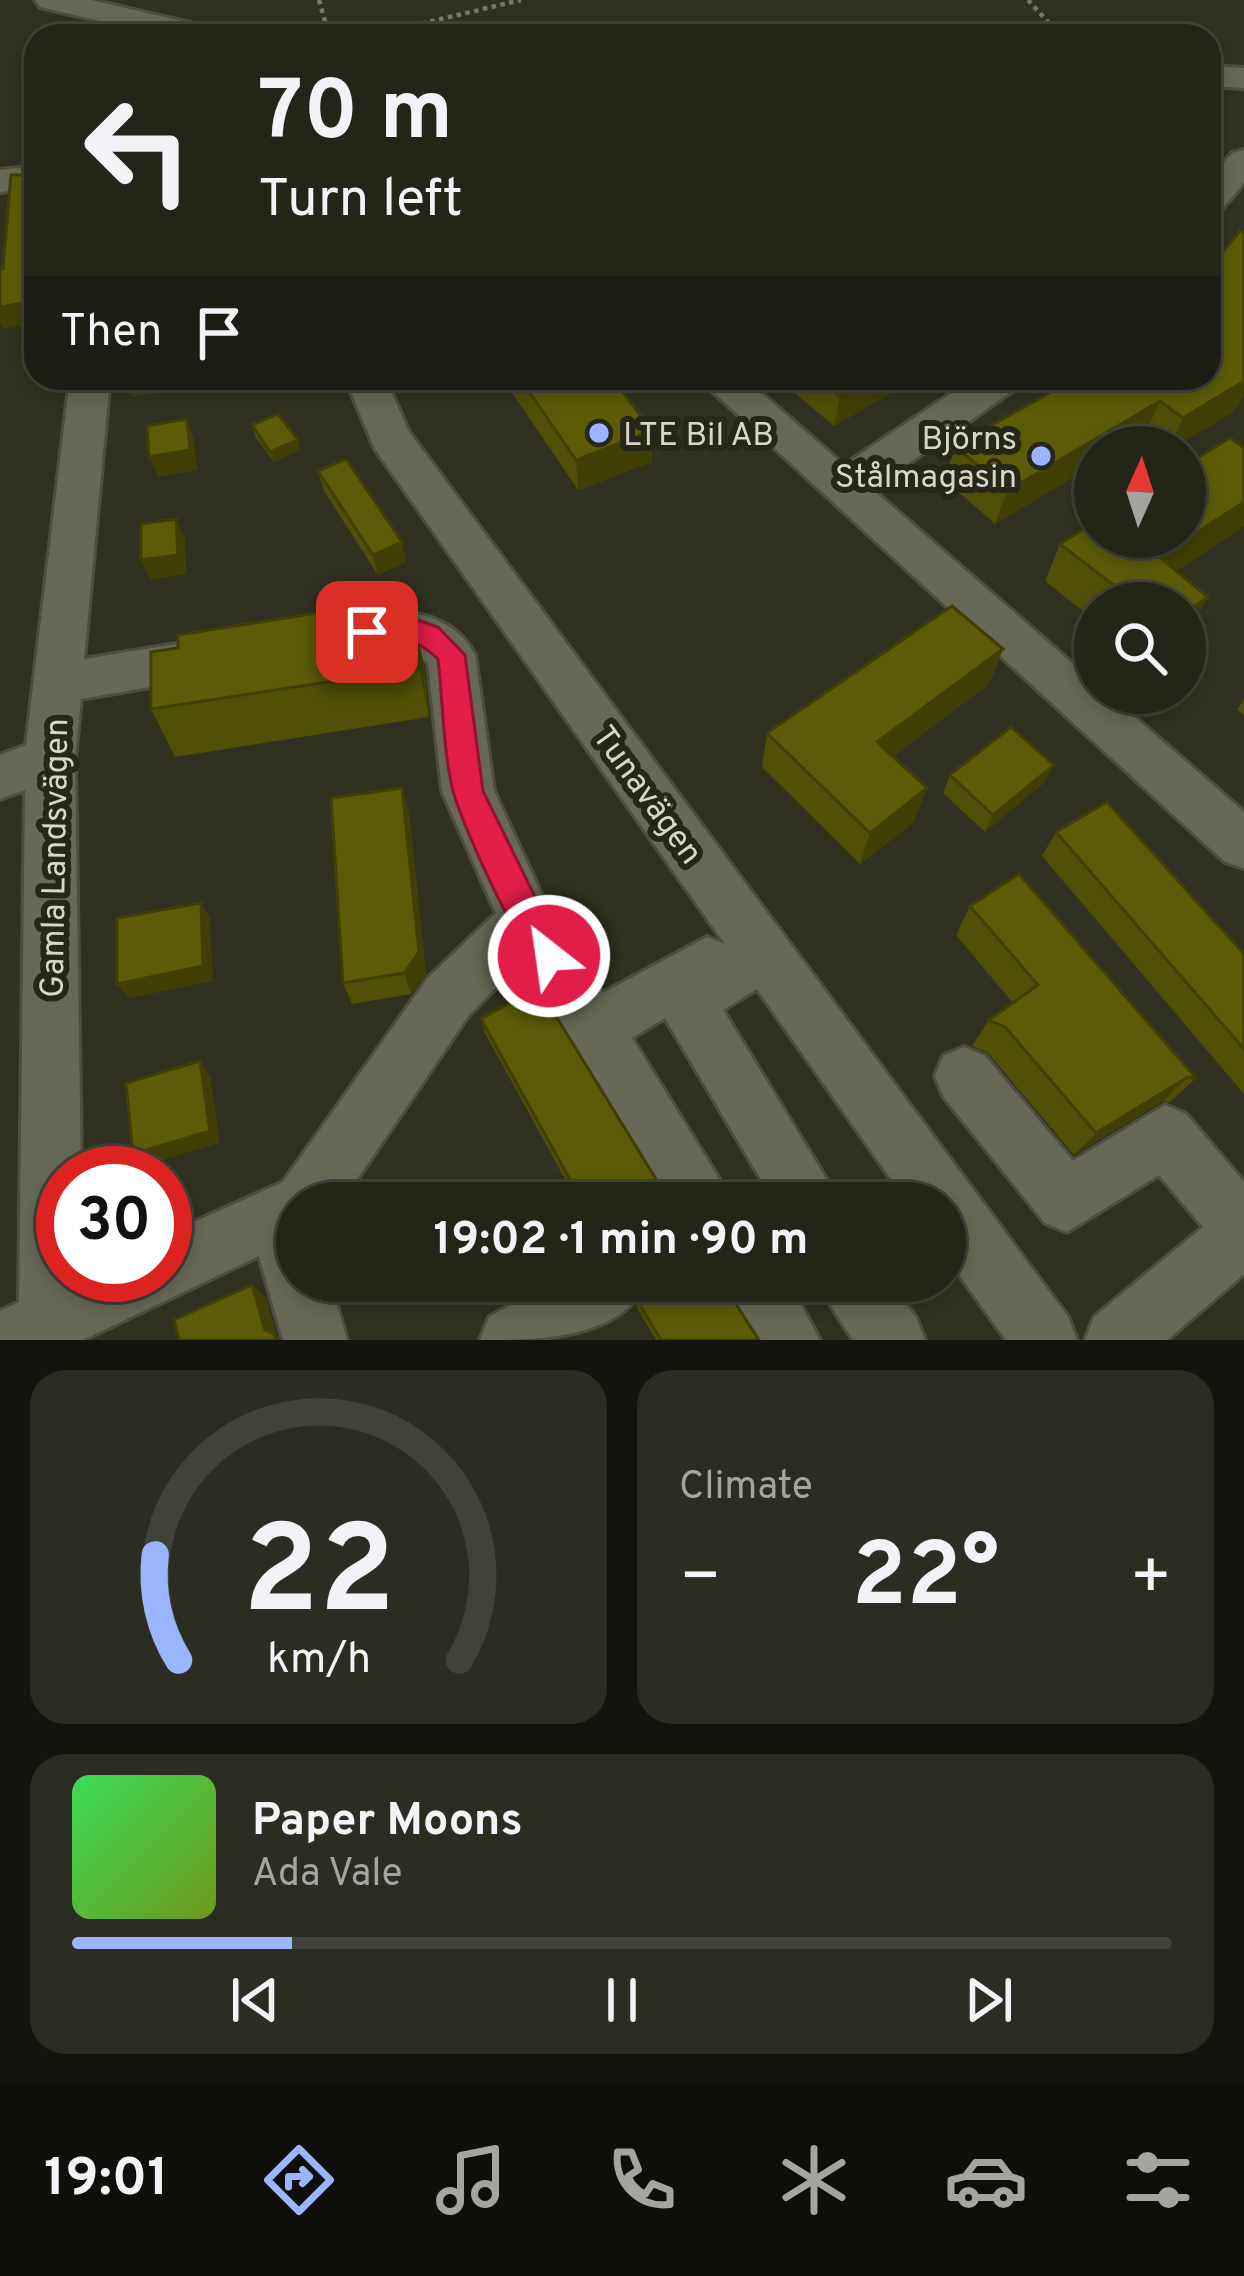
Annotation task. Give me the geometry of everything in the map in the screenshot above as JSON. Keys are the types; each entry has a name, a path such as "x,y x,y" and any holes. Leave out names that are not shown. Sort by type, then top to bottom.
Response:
{"street":[{"path":"38,2 116,24"},
{"path":"38,2 146,24"},
{"path":"1221,187 1244,161"},
{"name":"Gamla Landsvägen","path":"36,1334 50,758 89,390"},
{"name":"Tunavägen","path":"370,390 390,438 930,1182"},
{"path":"732,390 1244,845"},
{"path":"843,487 985,390"},
{"path":"58,682 403,626 429,634 452,655 468,791 526,920 690,1182"},
{"path":"0,777 50,758"},
{"path":"312,1182 448,997 526,920"},
{"path":"594,1029 759,945"},
{"path":"759,945 686,1002 797,1182"},
{"path":"964,1076 1067,1201 1166,1135 1244,1231 1117,1340"},
{"path":"192,1255 276,1216"},
{"name":"Tunavägen","path":"966,1231 1046,1340"},
{"path":"36,1334 97,1302"},
{"path":"304,1302 315,1340"},
{"path":"530,1336 583,1302"},
{"path":"765,1302 788,1340"},
{"path":"863,1302 893,1340"}],"path":[{"path":"420,24 521,0"},
{"path":"1028,0 1050,24"}],"building":[{"path":"11,175 24,175 24,303 0,307"},
{"path":"1240,231 1244,233 1244,381 1183,418 1160,401 1118,426 1074,426 1074,452 1007,491 955,446 1055,390 1221,390 1221,254"},
{"path":"528,390 621,390 652,431 576,460"},
{"path":"278,414 298,440 270,452 252,425"},
{"path":"187,419 190,450 149,457 147,426"},
{"path":"1230,438 1244,448 1244,502 1206,527 1206,453"},
{"path":"346,459 402,542 373,555 318,471"},
{"path":"176,519 178,555 141,560 141,524"},
{"path":"1074,535 1074,555 1060,544"},
{"path":"1078,558 1160,558 1190,582 1110,582"},
{"path":"361,606 363,621 413,615 419,668 151,709 151,652 178,648 178,635"},
{"path":"952,606 1003,649 877,742 927,788 870,833 767,733"},
{"path":"1011,727 1054,765 993,815 950,775"},
{"path":"402,788 419,952 404,973 343,983 331,798"},
{"path":"1107,802 1244,954 1244,1049 1056,832"},
{"path":"1019,874 1196,1078 1188,1077 1096,1133 1005,1027 989,1020 1038,985 970,906"},
{"path":"201,903 203,966 117,984 117,918"},
{"path":"538,987 658,1182 571,1182 481,1019"},
{"path":"200,1061 210,1131 160,1146 132,1146 126,1083"},
{"path":"252,1285 265,1330 276,1340 179,1340 174,1320"},
{"path":"638,1302 735,1302 759,1340 661,1340"}],"place":[{"name":"LTE Bil AB","path":"599,433"},
{"name":"Björns Stålmagasin","path":"1041,456"}],"route":[{"path":"367,632 403,626 429,634 452,655 468,791 526,920 549,956"}]}
